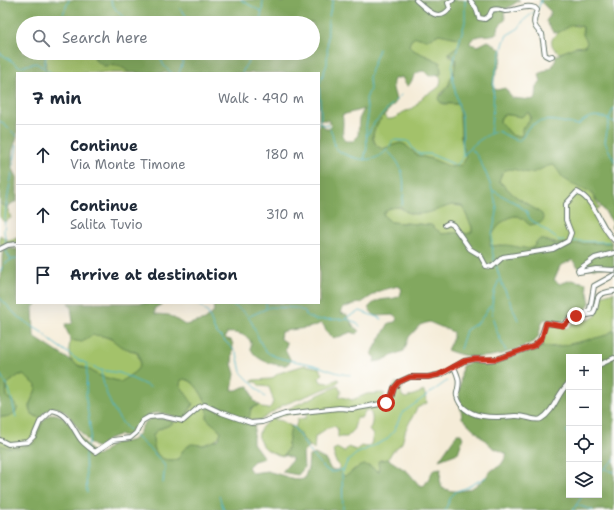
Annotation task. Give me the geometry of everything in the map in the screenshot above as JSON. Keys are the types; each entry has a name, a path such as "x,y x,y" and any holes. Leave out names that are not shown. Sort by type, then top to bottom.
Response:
{"street":[{"path":"416,0 434,16 442,16 446,14 450,8 448,4 453,0"},
{"path":"470,0 476,8 478,18 486,19 495,8 508,10 521,7 535,8 536,10 533,21 535,29 542,34 545,55 549,57 552,56"},
{"path":"445,225 449,223 453,225 470,250 480,255 486,266 492,267 499,260 506,257 553,249 568,241 571,233 566,221 566,204 577,192 596,211 614,240"},
{"path":"4,247 16,244"},
{"path":"614,253 595,258 580,267 578,271 614,270"},
{"path":"0,440 8,444 28,442 34,436 40,422 52,410 58,411 67,418 75,428 81,440 96,452 113,440 130,438 136,433 142,421 149,417 161,416 183,421 198,407 205,405 222,413 251,423 262,422 285,414 338,408 352,409 386,403 391,398 394,388 399,382 410,377 433,376 464,361 475,359 497,359 511,352 526,349 539,342 546,323 563,326 576,316 590,310 594,286 614,275"},
{"path":"576,316 593,314 597,298 601,294 614,291"},
{"path":"602,363 614,358"},
{"path":"454,367 459,378 457,396 460,403 470,414 482,416 523,415 534,420 541,419 552,409 562,389 566,386"}],"green space":[{"path":"0,0 281,0 281,3 287,0 520,0 506,9 504,14 506,19 499,26 497,33 476,37 470,42 470,44 478,46 488,41 502,50 501,59 494,78 493,88 497,90 505,88 512,98 531,100 536,98 537,86 541,82 539,74 552,67 556,59 555,56 574,47 585,46 587,42 583,35 583,27 578,25 570,26 557,33 553,32 546,21 551,12 539,0 614,0 614,228 611,227 613,223 590,191 579,188 563,178 554,165 531,173 510,169 503,171 499,181 515,196 542,214 544,220 540,223 530,225 522,218 517,216 507,219 494,231 490,242 490,246 507,245 529,249 534,247 536,242 541,239 551,243 565,244 612,243 614,267 580,269 572,260 560,266 554,280 560,284 571,280 586,283 590,303 586,309 568,317 561,322 545,319 541,324 539,336 535,341 513,351 481,357 458,354 447,350 453,338 453,332 429,322 420,325 409,337 404,351 374,362 375,358 372,353 389,323 395,322 397,319 395,315 375,316 368,308 376,301 400,296 402,289 398,286 379,291 361,303 343,308 341,313 347,315 354,327 359,331 357,334 351,332 332,338 321,323 312,327 281,332 280,338 287,343 285,349 291,361 286,365 271,364 261,360 250,348 250,340 244,336 237,333 227,333 225,337 231,340 233,344 232,364 235,374 232,390 249,386 254,401 260,405 251,408 249,420 244,422 255,426 253,443 264,458 254,461 248,467 252,473 267,471 298,480 304,479 308,468 309,456 315,454 326,460 331,470 338,470 344,476 363,465 372,467 379,472 378,461 388,459 408,472 419,485 423,486 434,469 441,468 440,480 442,488 463,491 475,486 492,470 501,465 507,454 492,447 462,418 459,394 462,366 471,362 496,362 539,347 556,347 604,336 614,330 614,510 0,510 0,445 19,448 35,443 43,422 49,415 56,414 64,418 96,456 101,454 113,444 134,439 143,425 149,419 153,418 162,418 174,421 157,430 153,436 154,448 156,452 159,456 166,460 178,459 184,449 191,444 203,445 219,439 221,431 207,419 208,405 198,389 193,383 185,379 181,380 180,385 193,404 185,417 178,418 162,413 150,414 142,420 129,436 119,435 110,438 98,448 84,436 64,411 57,408 49,410 40,418 32,414 30,410 30,402 35,392 36,385 23,375 19,375 6,385 7,397 16,404 18,408 15,413 10,416 0,417 0,280 2,272 2,255 4,249 16,249 16,304 37,304 33,307 34,337 79,366 100,376 121,382 139,367 140,359 138,353 120,346 110,338 102,336 93,335 82,342 70,340 65,324 71,324 73,322 71,307 69,304 162,304 155,308 155,314 169,315 185,325 205,320 214,312 213,304 320,304 320,122 326,129 329,129 331,126 328,120 320,120 320,72 128,72 121,67 104,66 96,60 320,60 320,16 16,16 16,60 45,60 46,72 16,72 16,140 12,152 12,167 16,175 16,202 7,207 0,204","holes":["439,34 458,38 460,40 459,45 448,53 456,60 454,73 450,79 449,85 438,99 441,103 458,104 461,136 466,158 462,165 451,167 417,155 404,144 400,143 382,149 375,144 373,138 374,131 382,118 396,102 393,88 394,79 402,77 408,86 416,74 420,71 424,71 429,76 441,74 440,62 413,50 409,45 411,40 416,37 427,40","364,109 359,119 358,136 353,141 345,141 342,115","528,112 530,115 529,121 522,128 522,136 513,136 500,122 501,117 505,114 521,117","451,205 462,206 472,227 472,232 467,234 461,232 442,234 431,225 391,222 383,215 388,209 396,207 401,207 406,211 418,214"]},
{"path":"570,25 583,27 582,32 588,42 587,45 559,53 554,48 552,41 557,34"},
{"path":"439,34 458,38 460,40 459,45 449,56 456,60 453,74 449,84 440,94 443,104 458,104 460,111 461,136 466,158 462,165 450,167 417,155 404,144 400,143 382,149 377,146 373,137 375,127 381,118 385,115 387,119 393,119 403,112 411,110 423,97 439,86 441,78 438,75 441,74 441,67 434,59 418,52 409,45 411,40 416,37 427,40"},
{"path":"45,60 96,60 123,67 128,72 46,72"},
{"path":"528,112 529,121 523,136 513,136 500,122 501,117 505,114 521,117"},
{"path":"554,165 563,178 590,191 600,208 596,209 597,217 612,243 568,244 546,240 529,249 501,245 489,246 489,242 494,231 507,219 517,216 522,218 530,225 540,223 538,211 515,196 499,181 500,175 510,168 537,168"},
{"path":"0,204 7,207 11,218 4,222 0,217"},
{"path":"451,205 462,206 472,227 472,232 467,234 461,232 442,234 431,225 391,222 383,215 385,210 396,207 410,214 419,214"},
{"path":"0,235 7,240 16,238 16,242 0,245"},
{"path":"614,292 614,330 588,341 567,345 539,347 544,340 548,325 567,328 578,320 589,320 596,316 600,296"},
{"path":"93,335 99,335 110,339 137,353 139,364 136,370 121,382 100,376 76,364 70,359 70,340 86,340"},
{"path":"305,365 319,368 323,374 319,378 321,382 329,383 338,379 339,381 335,385 283,405 261,420 249,420 249,412 254,406 260,405 263,408 268,409 271,407 273,401 269,387 260,386 256,382 252,382 253,380 271,379 279,373"},
{"path":"19,375 27,376 36,385 36,389 30,403 35,416 40,418 42,423 35,443 19,448 0,445 0,417 5,417 16,404 7,397 6,385"},
{"path":"185,379 193,383 198,389 208,405 207,419 221,431 219,437 211,443 205,445 191,444 178,459 166,460 159,456 156,452 154,448 153,436 159,430 185,417 192,407 180,384 181,380"},
{"path":"396,382 400,385 402,396 406,398 424,391 427,403 417,408 406,429 402,443 392,452 388,459 380,460 379,473 370,466 354,469 347,476 344,476 338,470 340,467 335,460 333,450 337,448 344,452 348,447 356,450 361,446 367,447 371,444 373,435 369,430 372,423 372,417 368,410 366,410 361,418 357,418 353,431 347,437 338,437 338,430 335,426 327,428 315,437 314,449 304,441 295,428 298,419 306,418 307,413 287,414 272,419 272,416 338,386 341,392 339,396 352,400 367,394 385,394 379,403 388,398"},
{"path":"272,419 282,421 291,426 287,450 283,456 268,450 260,441 260,430 264,424"},
{"path":"291,426 310,446 303,453 304,468 298,475 282,472 292,460 292,458 284,455 287,450"},
{"path":"457,434 461,434 463,438 458,453 439,460"}],"waterway":[{"path":"62,16 69,0"},
{"path":"110,0 116,10 122,16"},
{"path":"241,0 262,12"},
{"path":"261,16 263,0"},
{"path":"320,82 327,64 328,20 333,0"},
{"path":"463,156 462,119 453,82 452,67 465,22 465,0"},
{"path":"538,9 541,0"},
{"path":"180,9 186,16"},
{"path":"490,133 493,109 494,78 504,42 507,35 519,28 523,21 534,12"},
{"path":"364,160 367,147 366,126 368,117 366,99 370,89 369,78 371,70 379,49"},
{"path":"0,53 20,67 36,63 50,72"},
{"path":"44,66 45,60"},
{"path":"161,60 164,66 171,72"},
{"path":"179,72 184,60"},
{"path":"242,72 250,60"},
{"path":"367,136 374,123 401,95"},
{"path":"320,100 320,120"},
{"path":"609,119 614,107"},
{"path":"320,124 328,125 336,148 345,155 359,159 376,158 386,151 393,140 408,141 414,150 419,154 430,154 456,165 474,144 494,132 498,131 517,141 523,137 529,127 541,121 553,121 578,125 587,118 596,116 614,122"},
{"path":"0,121 16,135"},
{"path":"609,121 605,142 614,161"},
{"path":"471,149 479,159 491,187 496,204 497,212 492,239 495,262"},
{"path":"6,243 4,231 6,207 16,151"},
{"path":"387,151 398,163 403,176 404,190 402,205"},
{"path":"492,190 517,204 526,211 530,219 560,241 564,241"},
{"path":"570,241 609,242"},
{"path":"6,248 11,260"},
{"path":"0,272 6,263 16,258"},
{"path":"496,265 500,279 518,320"},
{"path":"499,280 493,299 492,316 497,332 506,351"},
{"path":"0,298 19,318 43,333 51,341 75,358 100,370 120,373 150,387"},
{"path":"198,304 208,313 215,331 237,353 241,372 265,397"},
{"path":"232,304 248,316 263,347 270,354 350,375"},
{"path":"460,349 466,330 479,322 490,306"},
{"path":"250,316 270,307 296,308 304,311 307,316 315,320 344,319 360,311 382,319"},
{"path":"346,319 353,321 360,326"},
{"path":"87,365 86,399 91,434 88,444"},
{"path":"101,371 105,389 111,405 126,427 133,434"},
{"path":"0,374 9,389 16,417"},
{"path":"343,510 342,473 347,462 356,454 386,440 394,431 402,413 447,381"},
{"path":"293,426 316,459 326,470 331,472 343,469"},
{"path":"135,436 155,454 165,466 163,483"},
{"path":"87,447 85,456 87,493"},
{"path":"602,470 614,460"},
{"path":"605,469 614,472"},
{"path":"445,510 451,497 456,491 466,488 486,477"},
{"path":"219,496 224,510"},
{"path":"573,510 581,498"},
{"path":"576,505 593,510"}],"route":[{"path":"386,403 391,398 394,388 399,382 410,377 418,378 442,374 464,361 475,359 497,359 511,352 519,352 534,346 539,342 542,338 546,323 563,326 570,319 576,316"}]}
